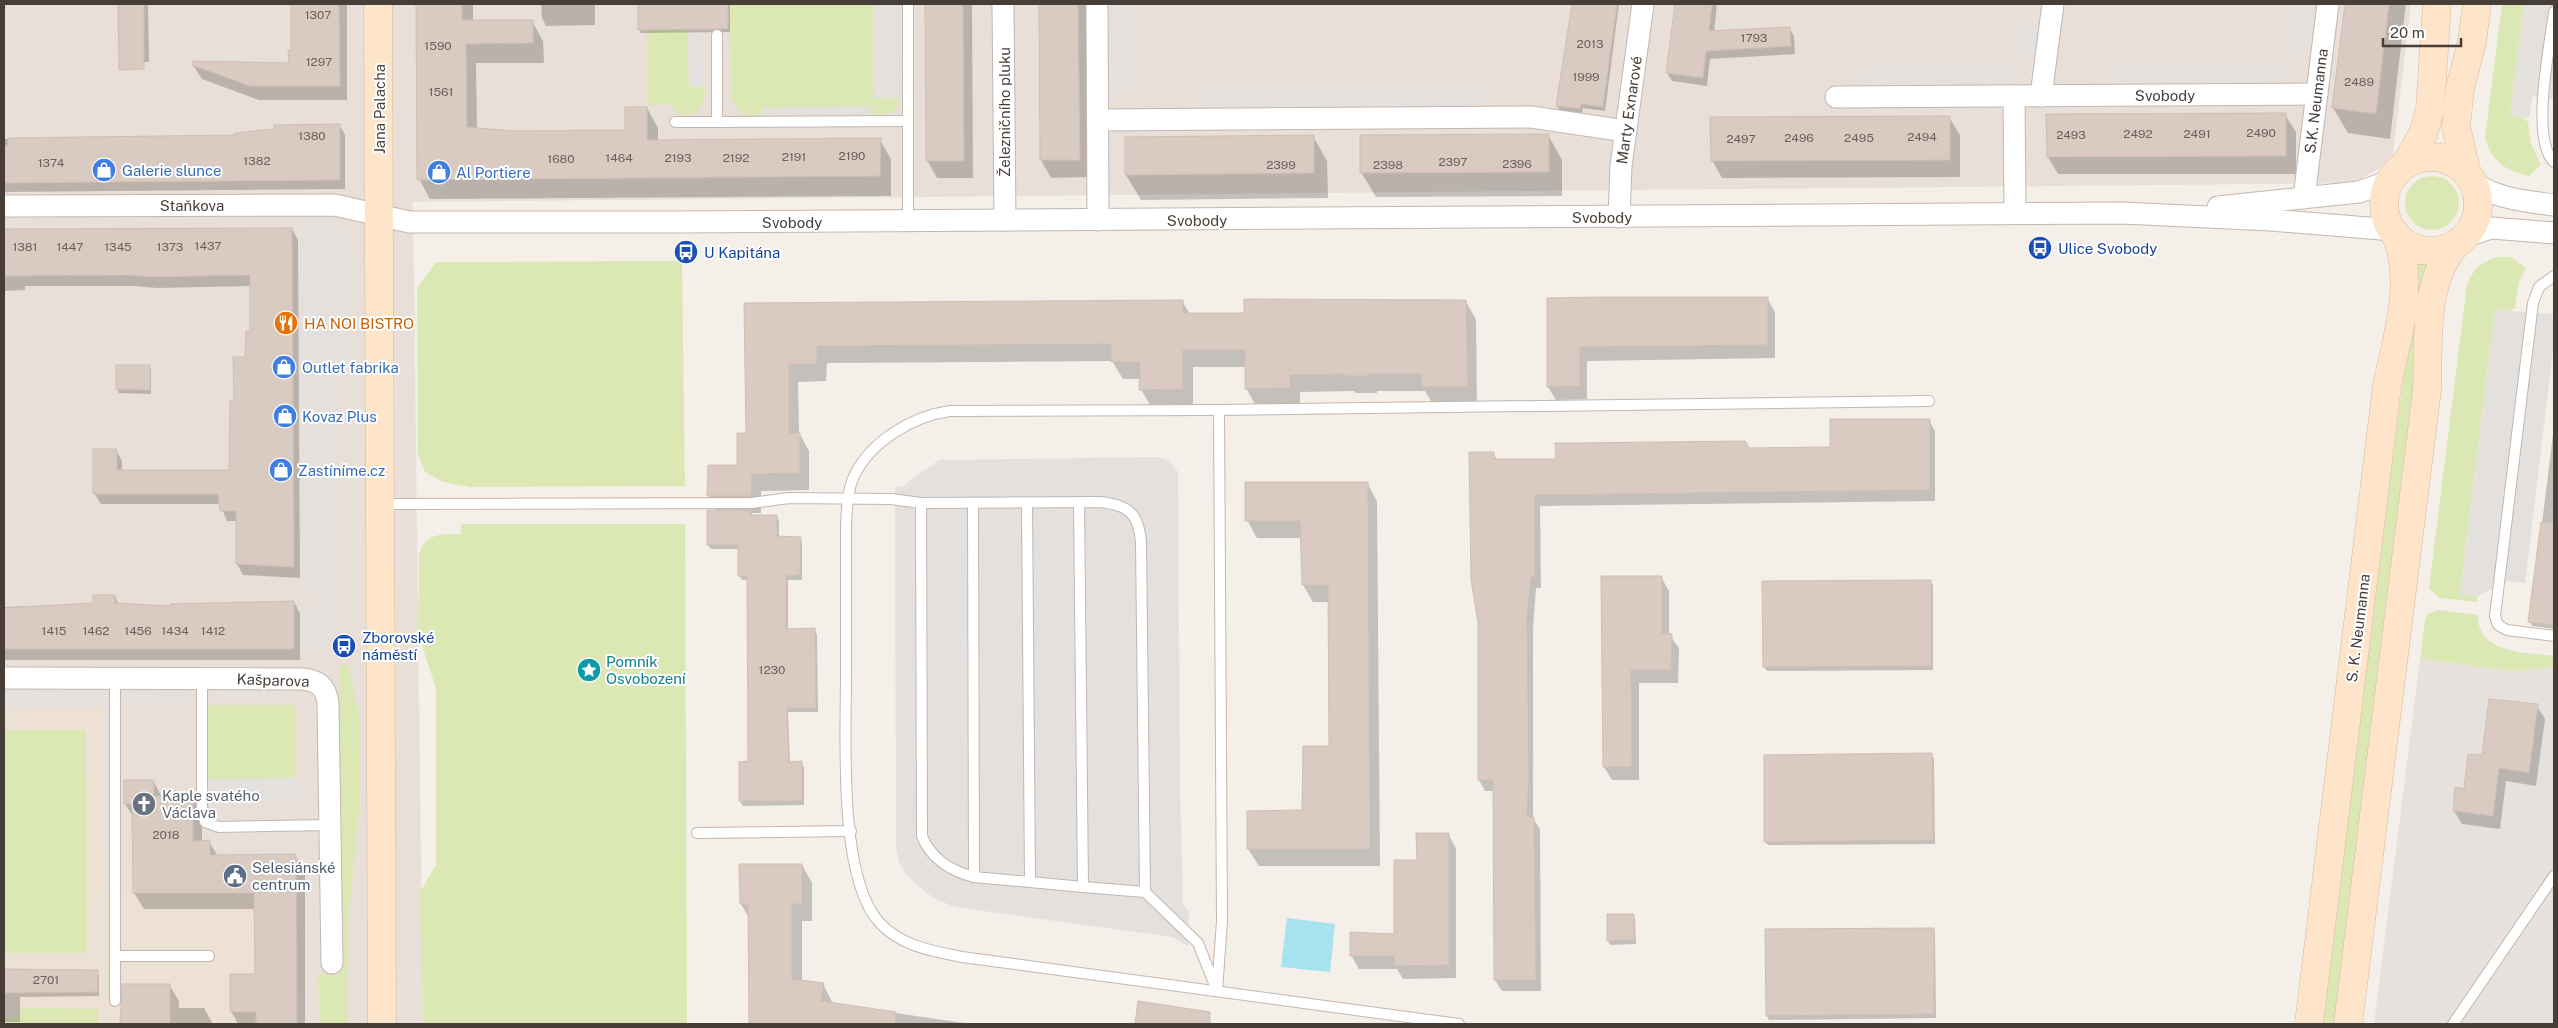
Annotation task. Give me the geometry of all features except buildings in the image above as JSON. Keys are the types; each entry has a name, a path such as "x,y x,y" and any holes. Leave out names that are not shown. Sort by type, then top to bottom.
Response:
{"street":[{"name":"Jana Palacha","path":"378,4 380,215"},
{"name":"Železničního pluku","path":"1003,4 1005,220"},
{"path":"1097,4 1098,220"},
{"name":"Marty Exnarové","path":"1620,217 1621,166 1643,4"},
{"path":"2041,96 2053,4"},
{"name":"S.K. Neumanna","path":"2304,198 2328,4"},
{"path":"2437,4 2430,110 2423,134 2385,195 2384,211 2394,232 2404,242 2423,250 2444,249 2460,240 2491,228 2554,233"},
{"path":"2348,1024 2427,390 2432,296 2438,270 2471,227 2477,215 2477,194 2469,178 2456,127 2462,79 2472,42 2477,4"},
{"name":"Svobody","path":"1836,97 2317,94"},
{"path":"2014,96 2015,213"},
{"path":"1098,120 1531,117 1626,131"},
{"path":"2398,173 2420,159 2434,157 2449,161 2479,187 2504,197 2554,205"},
{"name":"Svobody","path":"2124,214 2359,192 2398,173"},
{"name":"Staňkova","path":"4,206 298,204 350,207 380,215"},
{"name":"Svobody","path":"380,215 409,222 1098,220 2015,213 2124,214 2270,220 2394,232"},
{"path":"380,215 382,1024"},
{"name":"S. K. Neumanna","path":"2309,1024 2387,386 2404,300 2404,264 2394,232"},
{"name":"Kašparova","path":"4,678 303,679 321,685 325,690 328,703 332,963"}],"lane":[{"path":"908,4 908,221"},
{"path":"2554,12 2541,124 2547,151 2554,162"},
{"path":"717,35 718,122"},
{"path":"675,122 908,121"},
{"path":"2554,276 2539,287 2533,303 2495,616 2498,625 2507,630 2554,636"},
{"path":"1459,1024 962,956 918,947 890,932 878,922 868,907 858,879 851,831 846,760 846,526 848,499 854,477 870,453 902,428 937,413 1929,401"},
{"path":"1217,991 1222,922 1219,410"},
{"path":"381,504 752,504 789,498 891,499 921,503 1078,502 1115,504 1124,508 1135,517 1140,532 1145,892"},
{"path":"1078,502 1083,887"},
{"path":"921,503 922,836 926,846 942,863 963,874 974,877 1145,892 1198,943 1217,991"},
{"path":"973,503 974,877"},
{"path":"1026,503 1030,882"},
{"path":"115,678 115,1002"},
{"path":"202,679 202,807 205,822 219,827 329,825"},
{"path":"697,833 851,831"},
{"path":"2453,1024 2554,876"},
{"path":"115,956 209,956"}],"shaded area":[{"path":"4,4 2411,4 2392,161 2354,183 413,202 423,1024 4,1024"},
{"path":"873,4 899,4 900,98 874,98"},
{"path":"1103,4 1129,4 1130,91 1104,91"},
{"path":"2298,4 2318,4 2312,47 2291,56"},
{"path":"2524,4 2554,4 2554,99 2533,96 2529,118 2510,115"},
{"path":"2020,20 2043,23 2039,56 2016,52"},
{"path":"688,33 705,33 706,86 689,87"},
{"path":"1865,65 2015,65 2015,90 1865,90"},
{"path":"2113,65 2280,66 2280,88 2113,88"},
{"path":"1479,86 1479,111 1201,113 1201,87"},
{"path":"869,106 873,115 760,116 762,108"},
{"path":"302,216 319,216 333,221 345,232 353,246 355,262 352,313 344,366 337,366 339,594 331,615 331,649 315,649 306,644 305,615 316,610 321,598 303,578 302,469 309,461 309,423 302,413"},
{"path":"2495,310 2554,314 2554,342 2525,583 2508,581 2477,596 2460,595"},
{"path":"1157,457 1170,461 1178,472 1180,785 1183,905 1189,912 1188,946 1172,937 955,907 940,901 926,893 906,874 899,862 896,847 895,487 903,486 939,460"},
{"path":"2420,659 2513,671 2554,667 2554,1024 2374,1024"},
{"path":"4,682 182,682 183,706 4,706"},
{"path":"224,682 289,682 289,693 224,692"},
{"path":"4,706 106,706 107,893 296,892 297,1024 4,1024"},
{"path":"295,778 295,800 214,801 214,779"},
{"path":"2554,929 2554,1024 2512,1024 2518,982"}],"green space":[{"path":"728,4 873,4 874,98 900,98 897,107 887,114 878,115 873,115 868,106 763,108 760,116 746,115 740,112 732,98"},
{"path":"2502,4 2524,4 2510,115 2524,118 2528,122 2531,144 2541,165 2529,176 2513,171 2501,164 2492,153 2485,138"},
{"path":"688,29 689,86 706,86 704,101 695,113 680,115 669,104 647,105 647,30"},
{"path":"2432,176 2442,178 2451,184 2457,193 2459,203 2457,213 2451,222 2442,228 2432,230 2422,228 2413,222 2407,213 2405,203 2407,193 2413,184 2422,178"},
{"path":"2497,257 2511,257 2526,268 2519,281 2515,308 2509,311 2495,310 2460,594 2477,596 2477,602 2440,598 2429,588 2467,284 2472,274 2479,267"},
{"path":"682,261 685,486 471,487 443,482 425,472 418,454 417,288 436,262"},
{"path":"2418,261 2430,262 2336,1024 2321,1024"},
{"path":"461,524 685,524 687,1024 423,1024 420,892 436,865 436,688 418,634 419,555 425,542 435,536 461,534"},
{"path":"2439,610 2478,615 2480,628 2494,644 2517,652 2554,656 2554,667 2513,671 2420,659 2425,619 2428,614"},
{"path":"339,665 348,665 359,717 360,799 347,936 348,1024 319,1024 318,974 341,974"},
{"path":"208,705 295,705 295,778 208,779"},
{"path":"4,730 86,730 87,953 4,953"},
{"path":"19,1008 98,1009 98,1024 4,1024 4,1018 19,1018"}],"water":[{"path":"1287,918 1335,924 1330,972 1281,967"}],"place":[{"name":"Galerie slunce","path":"104,170"},
{"name":"Al Portiere","path":"439,172"},
{"name":"Ulice Svobody","path":"2040,248"},
{"name":"U Kapitána","path":"686,252"},
{"name":"HA NOI BISTRO","path":"286,323"},
{"name":"Outlet fabrika","path":"284,367"},
{"name":"Kovaz Plus","path":"285,416"},
{"name":"Zastíníme.cz","path":"281,470"},
{"name":"Zborovské náměstí","path":"344,646"},
{"name":"Pomník Osvobození","path":"589,670"},
{"name":"Kaple svatého Václava","path":"144,804"},
{"name":"Selesiánské centrum","path":"235,876"}]}
